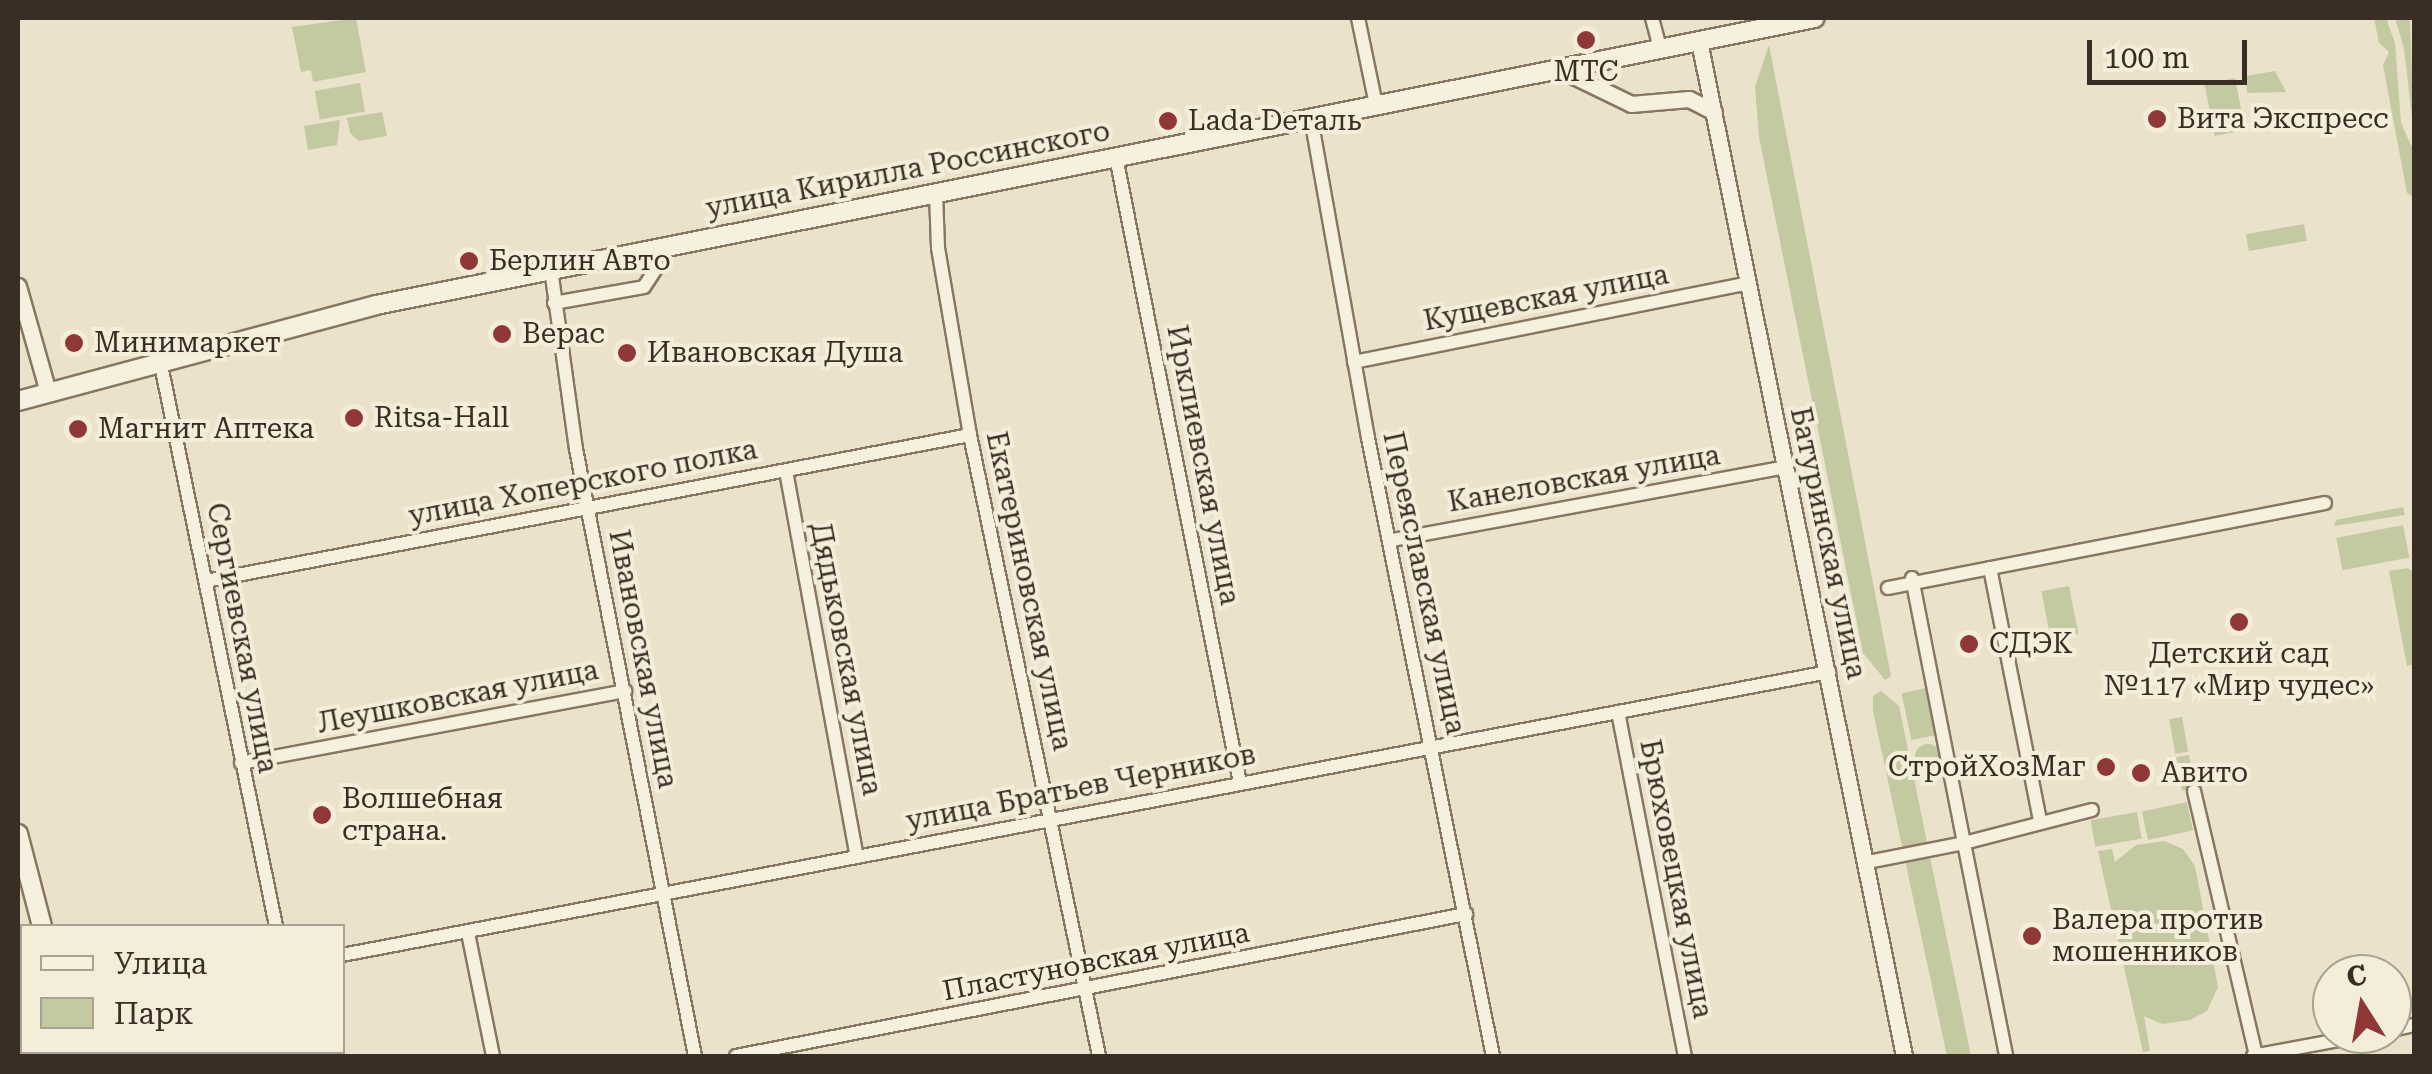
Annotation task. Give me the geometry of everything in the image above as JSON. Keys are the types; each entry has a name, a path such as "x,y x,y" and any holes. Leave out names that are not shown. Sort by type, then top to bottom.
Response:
{"main road":[{"name":"улица Кирилла Россинского","path":"18,401 160,360 551,269 1815,18"},
{"path":"18,834 41,924"}],"street":[{"path":"1358,18 1376,105"},
{"path":"1652,18 1660,48"},
{"name":"Батуринская улица","path":"1699,42 1830,672 1904,1056"},
{"path":"1558,68 1631,104 1689,99 1714,112"},
{"name":"Переяславская улица","path":"1311,118 1354,362 1493,1056"},
{"name":"Ирклиевская улица","path":"1116,156 1240,783"},
{"name":"Екатериновская улица","path":"936,193 938,248 970,435 1099,1056"},
{"path":"554,304 644,287 658,267 653,249"},
{"name":"Ивановская улица","path":"551,269 589,507 695,1056"},
{"name":"Кущевская улица","path":"1354,362 1748,283"},
{"path":"18,286 48,392"},
{"name":"Сергиевская улица","path":"160,360 276,924"},
{"name":"улица Хоперского полка","path":"206,581 970,435"},
{"name":"Канеловская улица","path":"1392,540 1786,467"},
{"name":"Дядьковская улица","path":"786,471 857,856"},
{"path":"1888,588 1913,580 2326,503"},
{"path":"1990,568 2040,820"},
{"path":"1913,580 2006,1056"},
{"name":"улица Братьев Черников","path":"345,954 1830,672"},
{"name":"Леушковская улица","path":"241,762 625,690"},
{"name":"Брюховецкая улица","path":"1618,712 1685,1056"},
{"path":"2194,791 2255,1056 2312,1045"},
{"path":"1868,862 2025,831 2040,820 2092,810"},
{"name":"Пластуновская улица","path":"736,1056 1086,991 1466,914"},
{"path":"468,933 494,1056"}],"green space":[{"path":"356,18 366,72 313,82 311,70 301,72 292,27"},
{"path":"2374,18 2386,18 2395,43 2401,123 2414,152 2414,197 2407,193 2383,65 2389,52 2379,43"},
{"path":"2395,18 2410,18 2414,134 2404,49"},
{"path":"1769,45 1891,676 1885,680 1863,653 1759,137 1755,87"},
{"path":"2275,71 2286,92 2247,93 2246,76"},
{"path":"2235,78 2245,130 2215,136 2205,84"},
{"path":"360,83 365,112 320,120 315,91"},
{"path":"382,112 387,136 359,141 350,133 347,118"},
{"path":"340,120 337,145 308,150 304,126"},
{"path":"2304,224 2307,241 2249,251 2246,234"},
{"path":"2403,507 2405,515 2334,526 2336,520"},
{"path":"2403,525 2409,557 2343,570 2336,538"},
{"path":"2408,568 2414,573 2414,664 2407,666 2389,571"},
{"path":"2069,586 2078,634 2051,639 2042,591"},
{"path":"1926,688 1936,735 1912,740 1902,693"},
{"path":"1881,691 1899,706 1971,1056 1947,1056 1873,711 1873,696"},
{"path":"2182,717 2188,751 2175,754 2169,719"},
{"path":"1928,744 1937,748 1941,757 1937,766 1928,770 1919,766 1915,757 1919,748"},
{"path":"2189,755 2195,788 2182,791 2176,757"},
{"path":"2187,802 2193,830 2148,840 2142,812"},
{"path":"2137,812 2142,839 2095,847 2091,820"},
{"path":"2164,841 2183,849 2195,866 2218,987 2207,1011 2190,1020 2162,1024 2144,1016 2150,1051 2143,1052 2098,851 2112,849 2115,862 2136,845"}],"place":[{"name":"МТС","path":"1586,40"},
{"name":"Вита Экспресс","path":"2157,119"},
{"name":"Lada Dеталь","path":"1168,121"},
{"name":"Берлин Авто","path":"469,261"},
{"name":"Верас","path":"502,334"},
{"name":"Минимаркет","path":"74,343"},
{"name":"Ивановская Душа","path":"627,353"},
{"name":"Ritsa-Hall","path":"354,418"},
{"name":"Магнит Аптека","path":"78,429"},
{"name":"Детский сад №117 «Мир чудес»","path":"2239,622"},
{"name":"СДЭК","path":"1969,644"},
{"name":"СтройХозМаг","path":"2106,767"},
{"name":"Авито","path":"2141,773"},
{"name":"Волшебная страна.","path":"322,815"},
{"name":"Валера против мошенников","path":"2032,936"}]}
